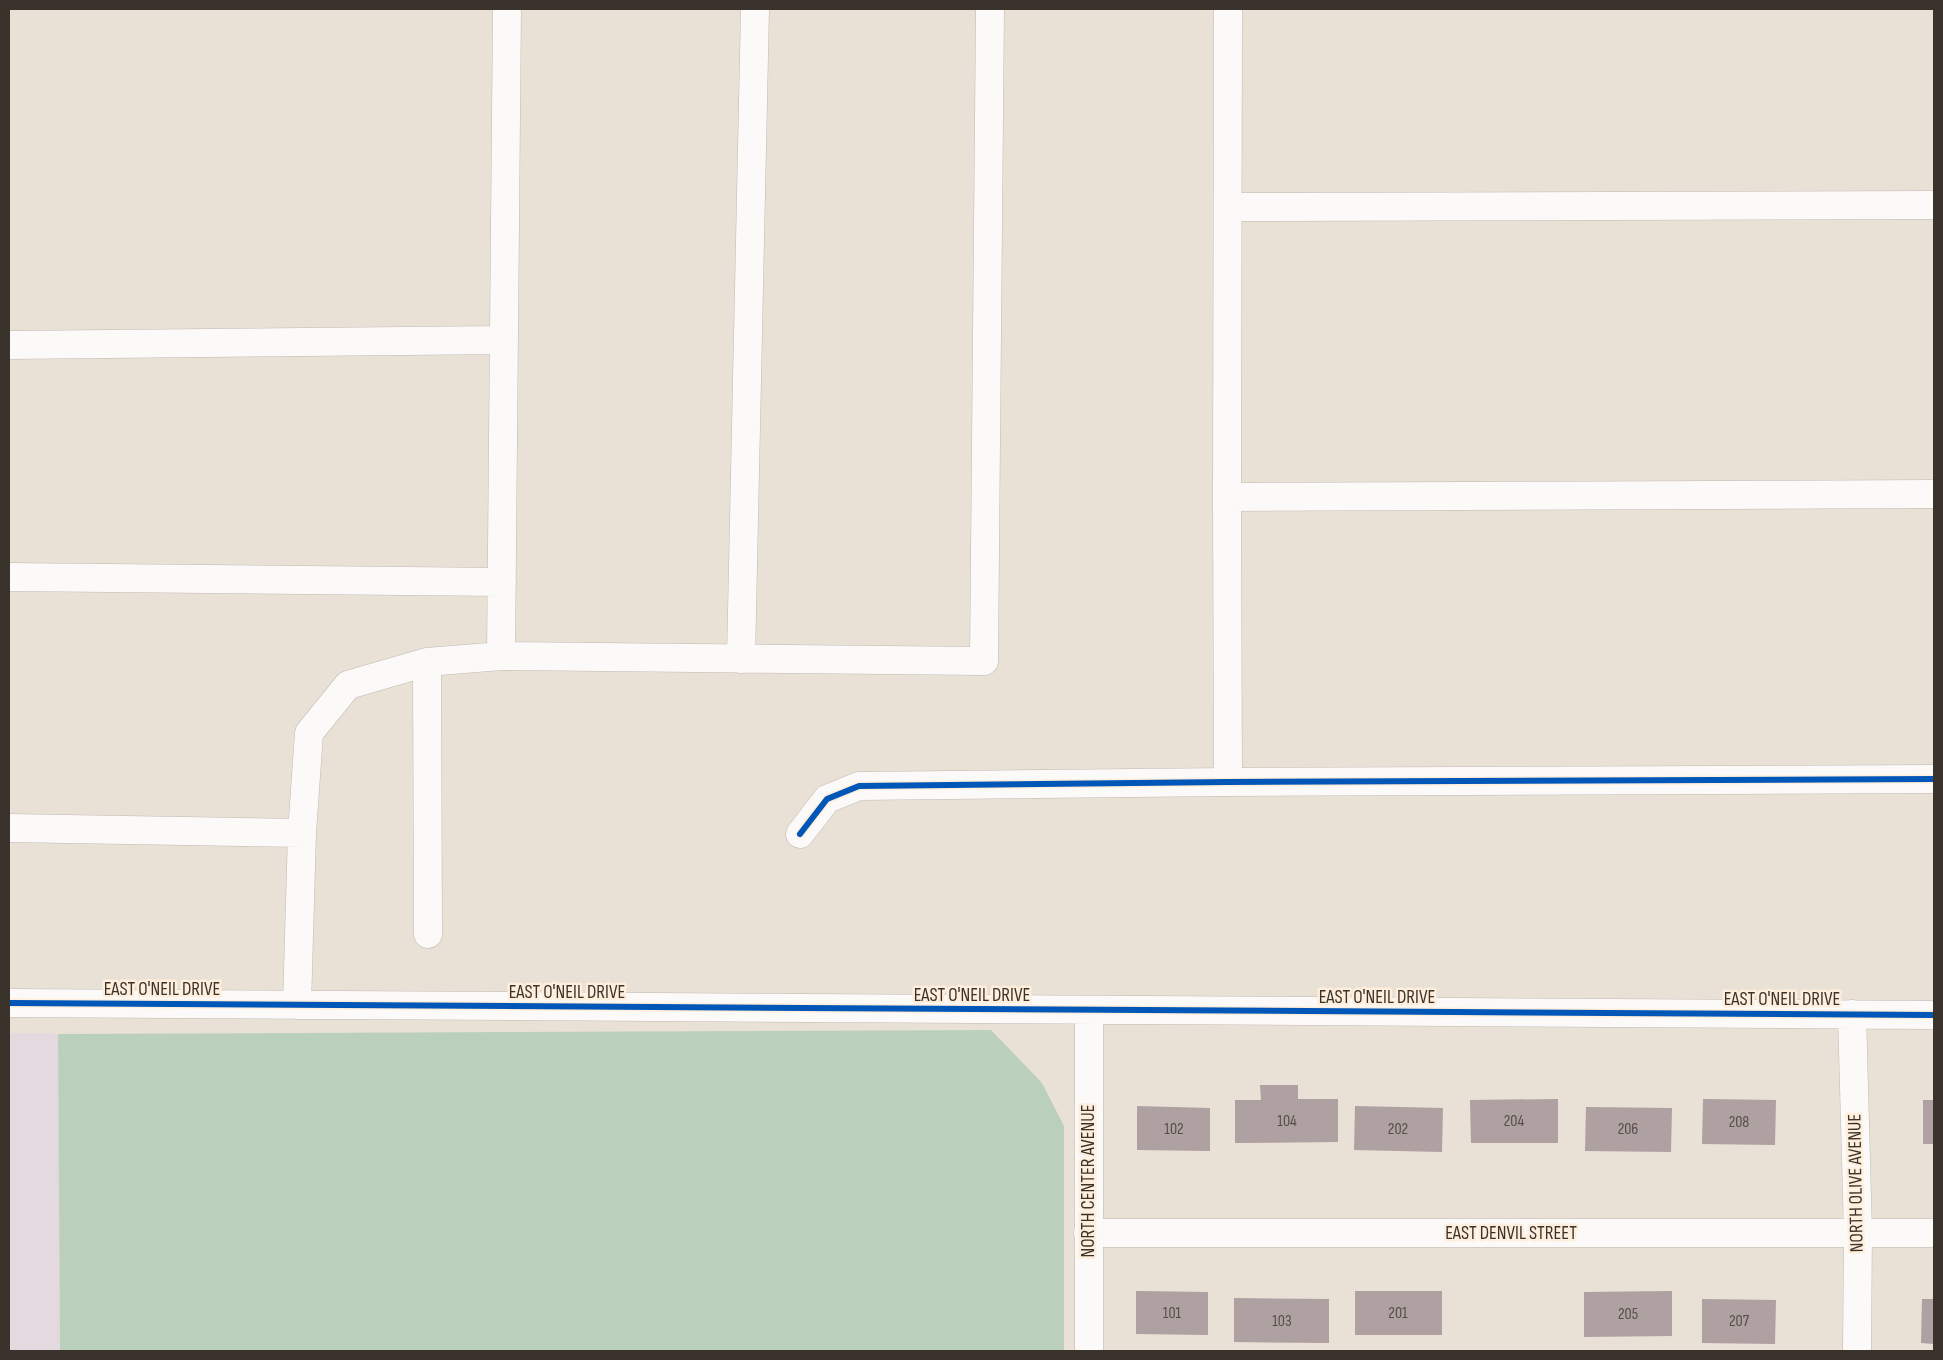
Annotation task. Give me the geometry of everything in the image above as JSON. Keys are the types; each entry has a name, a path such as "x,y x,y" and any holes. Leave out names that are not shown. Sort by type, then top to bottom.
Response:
{"street":[{"path":"501,656 507,9"},
{"path":"741,658 755,9"},
{"path":"297,1005 302,833 309,733 348,685 427,662 501,656 984,661 990,9"},
{"path":"1228,9 1226,498 1228,782"},
{"path":"1228,207 1934,205"},
{"path":"9,345 504,340"},
{"path":"1226,498 1934,494"},
{"path":"9,577 502,582"},
{"path":"427,662 428,934"},
{"path":"800,834 827,799 859,786 1228,782 1934,779"},
{"path":"9,828 302,833"},
{"name":"EAST O'NEIL DRIVE","path":"9,1003 1089,1011 1934,1014"},
{"name":"NORTH CENTER AVENUE","path":"1088,1351 1089,1011"},
{"name":"NORTH OLIVE AVENUE","path":"1852,1014 1858,1232 1857,1351"},
{"name":"EAST DENVIL STREET","path":"1088,1233 1934,1233"}],"shaded area":[{"path":"9,1033 58,1034 60,1351 9,1351"}],"green space":[{"path":"991,1030 1042,1083 1064,1126 1064,1351 60,1351 58,1034"}],"building":[{"path":"1260,1085 1298,1085 1298,1099 1338,1099 1338,1142 1235,1143 1235,1100 1261,1100"},
{"path":"1558,1099 1558,1143 1471,1143 1470,1100"},
{"path":"1703,1099 1776,1100 1775,1145 1702,1144"},
{"path":"1923,1100 1934,1100 1934,1144 1923,1144"},
{"path":"1137,1106 1210,1108 1210,1151 1137,1150"},
{"path":"1355,1106 1443,1108 1442,1152 1354,1150"},
{"path":"1586,1107 1672,1108 1671,1152 1585,1151"},
{"path":"1136,1291 1208,1292 1208,1335 1136,1334"},
{"path":"1355,1291 1442,1291 1442,1335 1355,1335"},
{"path":"1672,1291 1672,1336 1584,1337 1584,1292"},
{"path":"1234,1298 1329,1299 1329,1343 1234,1342"},
{"path":"1702,1299 1776,1300 1775,1344 1702,1343"},
{"path":"1922,1299 1934,1299 1934,1344 1921,1343"}],"cycle path":[{"path":"800,834 827,799 859,786 1228,782 1934,779"},
{"path":"9,1003 1934,1015"}]}
